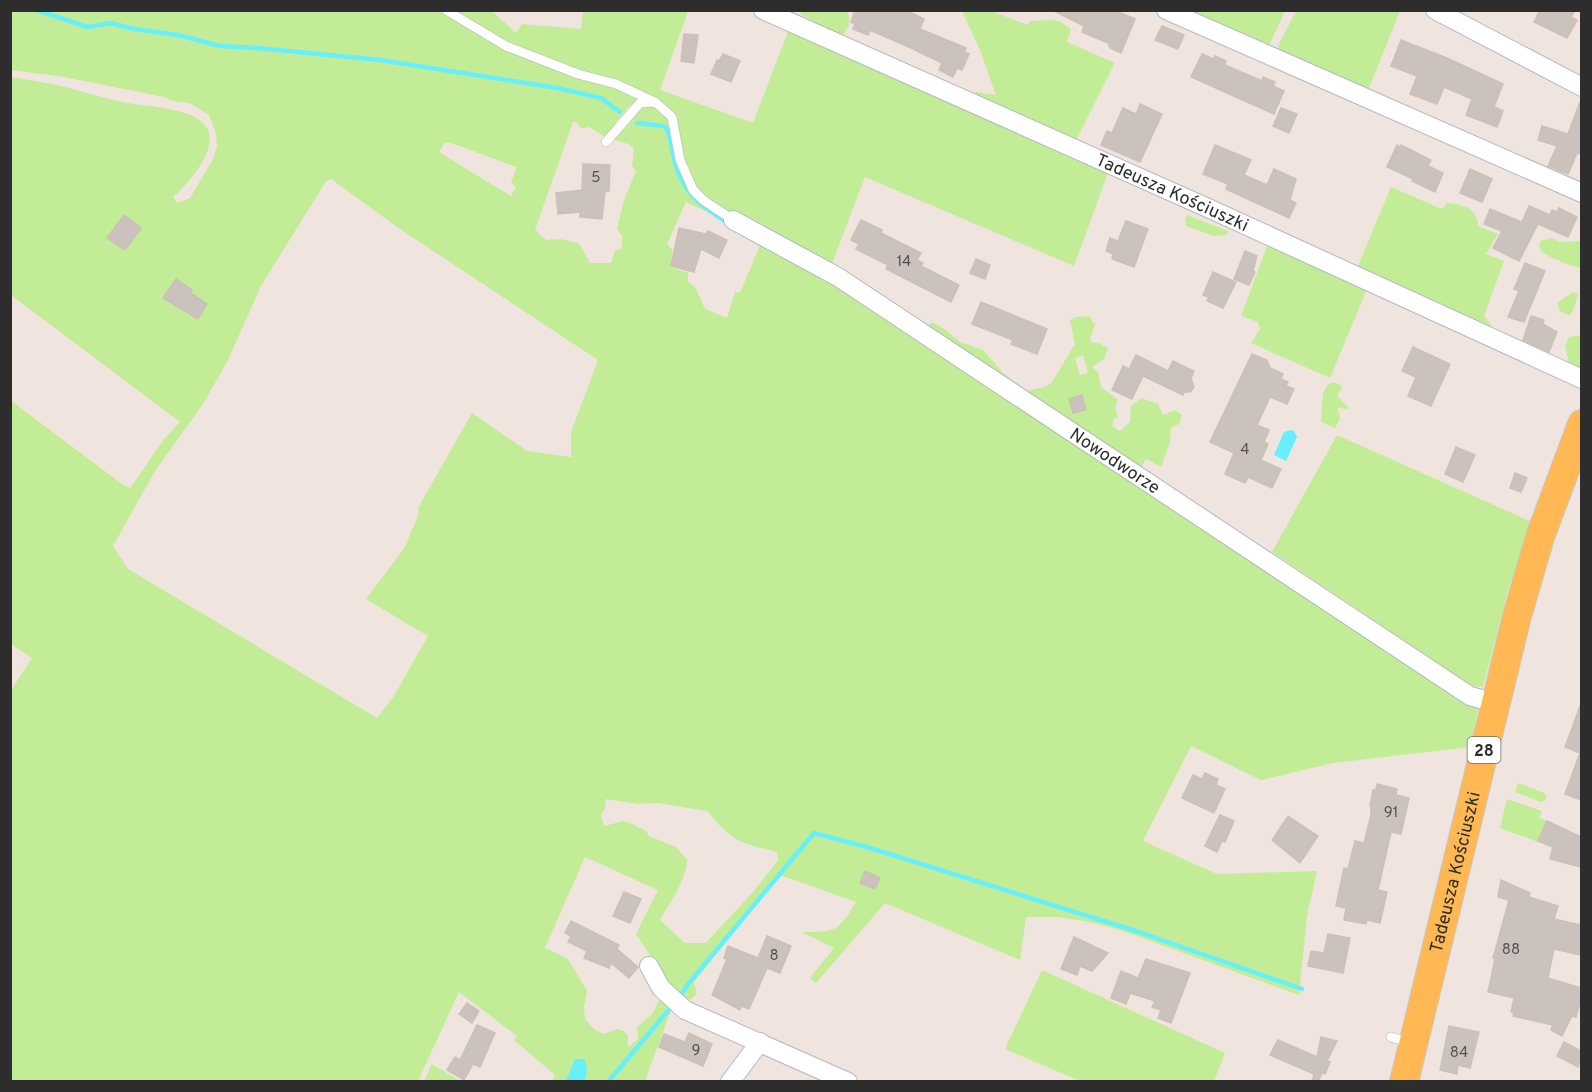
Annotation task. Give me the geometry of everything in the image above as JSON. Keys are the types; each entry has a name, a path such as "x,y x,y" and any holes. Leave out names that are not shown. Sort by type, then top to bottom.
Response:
{"main road":[{"name":"Tadeusza Kościuszki","path":"1404,1082 1402,1040 1517,616 1540,537 1581,424"}],"street":[{"name":"Tadeusza Kościuszki","path":"763,10 1208,208 1581,379"},
{"path":"1167,10 1581,193"},
{"path":"1436,10 1581,87"},
{"name":"Nowodworze","path":"733,220 838,277 1460,690 1470,696 1495,703"},
{"path":"649,966 661,988 685,1010 848,1082"},
{"path":"730,1082 760,1042"}],"lane":[{"path":"446,10 506,46 578,74 616,84 655,102 672,117 680,160 693,189 703,200 733,220"},
{"path":"606,142 640,103 655,102"}],"green space":[{"path":"440,10 443,15 445,11 491,10 516,33 522,24 581,29 583,11 688,11 660,90 753,123 789,29 1109,170 1074,266 865,177 830,269 686,202 667,244 673,250 670,267 688,273 688,282 695,287 705,309 727,318 735,292 740,293 763,238 924,329 932,322 960,342 983,350 1004,374 1018,385 1016,391 1019,394 1050,384 1075,344 1070,320 1075,317 1089,316 1095,325 1090,338 1091,342 1108,348 1104,359 1092,367 1098,372 1101,387 1118,400 1115,407 1118,417 1114,419 1112,426 1120,431 1130,422 1131,406 1141,398 1158,404 1163,415 1175,410 1182,415 1179,424 1171,428 1170,442 1161,467 1146,459 1139,472 1479,705 1470,747 1333,763 1261,780 1191,746 1143,841 1217,874 1317,871 1307,916 1299,995 1123,931 1090,922 1058,917 1026,917 1020,960 885,903 816,983 810,978 834,948 801,932 822,932 835,928 845,919 856,902 780,875 694,982 697,993 692,999 681,1003 636,934 658,890 585,857 545,948 568,959 587,991 585,1019 595,1030 604,1034 617,1029 624,1031 628,1036 628,1047 638,1039 637,1027 652,1014 659,1000 665,999 670,1013 645,1081 552,1081 555,1075 514,1040 517,1036 459,992 418,1081 11,1081 11,690 32,658 11,644 10,400 130,488 165,438 180,422 11,295 11,77 61,86 107,99 166,108 187,114 203,123 209,131 210,141 207,152 195,173 173,197 177,203 190,198 213,159 217,146 216,134 209,115 190,103 64,77 11,70 11,11","holes":["630,105 640,108 619,128 615,123","573,122 581,128 589,127 605,137 628,144 634,149 632,166 636,171 624,200 617,229 622,236 622,249 615,250 611,263 590,263 579,243 560,239 546,240 535,230","445,142 516,167 511,182 516,187 511,196 439,152","331,179 397,227 598,360 571,432 571,457 527,451 472,413 418,508 419,513 405,547 366,599 428,636 394,696 377,718 128,569 113,546 155,471 203,404 227,362 261,286 326,181","1083,355 1088,373 1080,375 1075,358","1082,395 1086,410 1073,413 1069,399","606,799 638,804 658,803 707,811 730,835 745,843 777,852 778,860 754,891 706,943 685,943 660,920 681,883 687,860 676,847 649,836 646,831 632,824 624,821 604,826 601,815 605,809"]},
{"path":"1186,10 1285,11 1269,46"},
{"path":"802,11 846,11 850,19 849,25 841,35 800,14"},
{"path":"962,11 992,11 1027,25 1030,21 1060,22 1071,29 1067,42 1115,63 1074,145 972,97 976,92 996,95 980,50"},
{"path":"1296,11 1400,11 1367,93 1282,55 1278,46"},
{"path":"1391,187 1442,209 1447,203 1468,208 1475,215 1478,226 1498,234 1486,254 1504,261 1484,316 1491,325 1488,330 1355,273"},
{"path":"1187,215 1228,231 1227,235 1214,236 1186,226"},
{"path":"1552,238 1559,242 1581,241 1581,268 1543,252 1540,241"},
{"path":"1271,244 1367,289 1330,378 1251,343 1260,329 1258,322 1241,316 1267,246"},
{"path":"1573,292 1578,294 1570,316 1560,311 1557,303"},
{"path":"1581,335 1581,366 1578,369 1569,365 1565,345 1569,337"},
{"path":"1334,382 1342,389 1338,397 1348,407 1348,409 1338,408 1340,419 1335,428 1321,422 1323,393 1328,384"},
{"path":"1337,435 1532,522 1508,590 1483,687 1471,686 1272,552"},
{"path":"1518,783 1544,793 1546,800 1541,802 1515,792"},
{"path":"1507,799 1542,811 1539,818 1547,821 1538,842 1500,828"},
{"path":"1042,970 1225,1053 1214,1081 1080,1081 1005,1049"},
{"path":"432,1064 460,1081 424,1081"}],"water":[{"path":"1294,431 1297,437 1286,461 1274,455 1284,432"},
{"path":"575,1059 585,1059 587,1071 585,1081 566,1081"}],"building":[{"path":"855,10 905,10 924,19 920,29 966,48 964,52 969,54 962,70 957,68 953,77 939,70 942,63 911,48 870,30 868,35 853,29 855,24 851,22"},
{"path":"1052,10 1114,10 1135,19 1121,53 1110,48 1108,43 1082,32 1084,26"},
{"path":"1540,10 1575,10 1571,17 1577,20 1567,38 1534,22"},
{"path":"1162,26 1184,35 1178,49 1155,40"},
{"path":"684,34 698,35 694,63 681,61"},
{"path":"1401,40 1503,84 1494,107 1503,111 1497,127 1466,115 1472,99 1444,87 1437,104 1410,94 1417,76 1391,66"},
{"path":"723,54 740,61 731,82 711,74 717,60 719,61"},
{"path":"1202,54 1213,59 1215,56 1226,61 1225,65 1262,81 1263,77 1275,82 1273,86 1284,91 1274,114 1191,77"},
{"path":"1580,102 1581,154 1577,153 1568,174 1548,166 1557,146 1538,140 1542,126 1568,134"},
{"path":"1140,104 1162,114 1140,162 1101,145 1107,131 1112,133 1123,108 1136,114"},
{"path":"1281,108 1297,114 1289,133 1273,126"},
{"path":"1215,145 1251,160 1244,175 1267,185 1274,169 1296,179 1290,200 1296,203 1289,218 1226,189 1228,184 1203,174"},
{"path":"1397,145 1431,160 1428,166 1443,173 1435,192 1387,167"},
{"path":"583,164 610,165 609,191 605,191 602,219 580,217 580,212 558,214 556,193 582,190"},
{"path":"1470,169 1492,179 1482,202 1460,193"},
{"path":"1529,206 1550,215 1552,210 1557,212 1559,208 1577,217 1568,237 1538,224 1519,261 1493,248 1502,231 1484,224 1490,209 1522,222"},
{"path":"124,215 141,228 125,250 107,238"},
{"path":"861,220 921,253 917,260 923,263 921,266 959,285 951,302 886,269 888,265 856,249 859,244 851,240"},
{"path":"1126,221 1148,229 1134,267 1112,259 1113,254 1106,251 1110,238 1118,241"},
{"path":"679,228 706,234 708,231 727,240 719,258 701,249 694,272 671,266"},
{"path":"1245,251 1257,256 1253,271 1255,272 1249,285 1234,279"},
{"path":"976,259 990,265 985,279 970,273"},
{"path":"1525,263 1545,271 1524,322 1508,317 1519,291 1514,289"},
{"path":"1213,272 1236,282 1223,308 1207,301 1209,297 1203,295"},
{"path":"176,279 207,304 198,319 163,298"},
{"path":"981,302 1047,329 1037,354 1011,344 1013,340 972,324"},
{"path":"1531,316 1544,320 1543,324 1557,332 1549,352 1523,340"},
{"path":"1413,347 1450,364 1431,406 1408,396 1416,377 1402,371"},
{"path":"1252,354 1267,360 1270,368 1283,374 1281,379 1288,382 1286,386 1294,389 1287,404 1270,397 1257,425 1269,430 1264,442 1268,444 1261,460 1281,469 1272,488 1248,477 1245,483 1225,474 1234,453 1210,442"},
{"path":"1136,355 1168,371 1173,361 1194,371 1191,378 1194,387 1190,392 1184,392 1183,395 1143,376 1132,399 1112,390 1123,366 1129,369"},
{"path":"1082,395 1086,410 1073,413 1069,399"},
{"path":"1456,447 1475,455 1463,482 1445,474"},
{"path":"1515,473 1527,478 1521,492 1510,488"},
{"path":"1580,706 1581,800 1565,794 1580,753 1565,747"},
{"path":"1205,773 1218,779 1216,785 1225,789 1214,813 1182,798 1193,775 1202,779"},
{"path":"1377,784 1397,789 1396,795 1409,798 1401,834 1391,832 1378,890 1387,892 1380,923 1367,920 1366,924 1344,920 1346,908 1336,906 1344,868 1348,869 1355,841 1364,843 1371,815 1373,790 1376,790"},
{"path":"1220,815 1234,821 1225,842 1222,841 1217,852 1205,846"},
{"path":"1288,816 1318,836 1300,863 1272,840"},
{"path":"1547,821 1581,837 1581,867 1550,859 1553,847 1538,841"},
{"path":"865,871 880,878 875,889 860,883"},
{"path":"1501,880 1530,893 1529,897 1558,906 1554,919 1581,925 1581,955 1554,949 1548,978 1581,988 1581,999 1576,1017 1572,1016 1562,1036 1551,1030 1553,1025 1513,1016 1514,1012 1511,1012 1514,998 1488,992 1495,959 1493,958 1509,900 1498,897"},
{"path":"624,892 641,899 630,923 613,916"},
{"path":"571,921 619,945 617,949 638,967 629,978 611,963 609,968 584,958 587,951 568,942 571,936 565,933"},
{"path":"1328,934 1350,938 1343,973 1308,966 1311,951 1324,953"},
{"path":"767,936 791,946 780,973 767,968 749,1009 741,1006 740,1010 712,995 727,959 724,958 728,946 758,958"},
{"path":"1074,937 1108,953 1092,971 1080,966 1077,975 1061,969"},
{"path":"1146,959 1190,973 1171,1023 1158,1018 1161,1010 1152,1007 1155,1001 1130,993 1126,1004 1111,998 1121,971 1138,978"},
{"path":"467,1003 479,1011 472,1023 459,1014"},
{"path":"477,1025 495,1033 480,1067 473,1064 464,1080 447,1070 455,1057 460,1060"},
{"path":"1449,1026 1479,1032 1470,1068 1458,1065 1457,1074 1440,1070"},
{"path":"689,1033 712,1044 703,1066 659,1047 664,1034 685,1042"},
{"path":"1321,1037 1337,1041 1327,1061 1330,1062 1325,1074 1322,1073 1318,1082 1312,1082 1314,1074 1270,1055 1278,1040 1317,1057"},
{"path":"1564,1042 1581,1051 1578,1067 1557,1056"}],"waterway":[{"path":"37,10 87,27 111,23 134,29 178,35 220,46 380,60 557,88 601,98 620,112"},
{"path":"637,123 663,126 667,129 676,166 685,186 696,200 729,224"},
{"path":"678,999 814,833 870,848 1136,931 1302,989"},
{"path":"608,1082 672,1006"}]}
